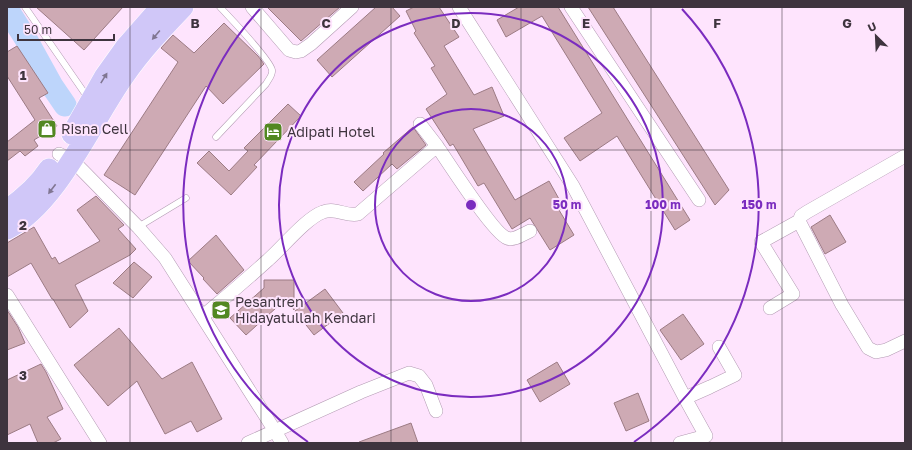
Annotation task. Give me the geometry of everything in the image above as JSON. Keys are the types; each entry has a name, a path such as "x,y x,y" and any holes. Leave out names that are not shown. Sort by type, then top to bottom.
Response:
{"highway":[{"path":"7,229 32,211 49,192 77,126 90,101 125,48 160,7"},
{"path":"7,210 20,201 65,157 123,77 159,32 183,7"}],"street":[{"path":"252,7 289,50 296,52 301,51 312,44 352,7"},
{"path":"459,7 573,186 706,436 680,443"},
{"path":"571,7 699,200"},
{"path":"420,124 499,233 505,238 511,239 530,231"},
{"path":"203,316 268,260 314,217 327,210 341,211 350,215 358,214 437,146"},
{"path":"770,308 793,294 761,242 800,221 801,216 807,212 905,156"},
{"path":"65,157 138,227 165,258 282,443"},
{"path":"800,221 842,304 868,348 876,352 886,350 905,341"},
{"path":"7,295 100,443"},
{"path":"685,398 735,375 719,347"},
{"path":"248,443 361,392 409,373 419,376 426,385 436,411"}],"lane":[{"path":"25,7 90,101"},
{"path":"216,137 266,84 272,75 269,64 259,50 220,7"},
{"path":"138,227 186,198"}],"building":[{"path":"36,7 123,7 84,50"},
{"path":"267,7 340,7 301,41"},
{"path":"376,7 392,7 400,16 332,77 317,60"},
{"path":"414,7 439,7 459,37 444,46 474,95 492,87 504,116 473,129 515,200 549,181 564,208 559,210 574,235 550,250 530,218 512,229 484,183 478,186 453,144 450,146 426,109 447,94 431,68 435,66 414,33 416,31 406,11"},
{"path":"519,7 558,7 690,220 675,230 617,136 580,161 564,138 602,113 542,16 506,37 497,20"},
{"path":"588,7 613,7 729,190 715,205"},
{"path":"224,23 258,56 264,64 223,104 206,86 135,195 104,175 178,62 161,48 173,35 194,53"},
{"path":"17,46 48,93 39,98 57,126 34,140 38,146 25,156 20,151 7,161 7,142 35,120 7,76 7,52"},
{"path":"288,104 301,116 254,165 257,167 231,195 197,163 209,151 229,171 248,151 244,148"},
{"path":"413,127 426,145 397,169 392,164 363,191 354,182 384,154 383,153"},
{"path":"96,196 124,225 118,229 136,249 130,255 75,285 88,311 70,328 31,263 7,277 7,243 34,227 52,259 55,257 59,264 100,241 77,210"},
{"path":"830,215 846,242 825,254 811,227"},
{"path":"216,235 244,270 217,294 188,261"},
{"path":"134,262 152,277 133,298 113,283"},
{"path":"264,280 294,280 294,310 286,299 246,335 230,318 264,288"},
{"path":"325,289 343,313 314,335 295,311"},
{"path":"7,310 18,327 25,343 7,350"},
{"path":"683,314 704,344 681,360 660,330"},
{"path":"119,328 162,379 192,362 222,419 197,432 191,421 165,434 137,381 108,406 74,365"},
{"path":"557,362 570,384 540,402 527,380"},
{"path":"41,364 63,409 47,417 61,439 53,443 38,443 30,424 7,435 7,380"},
{"path":"638,393 649,421 626,431 614,403"},
{"path":"411,423 418,443 359,443 359,442"}],"waterway":[{"path":"7,9 26,39 52,86 65,105"}],"place":[{"name":"Risna Cell","path":"47,129"},
{"name":"Adipati Hotel","path":"273,132"},
{"name":"Pesantren Hidayatullah Kendari","path":"221,310"}]}
